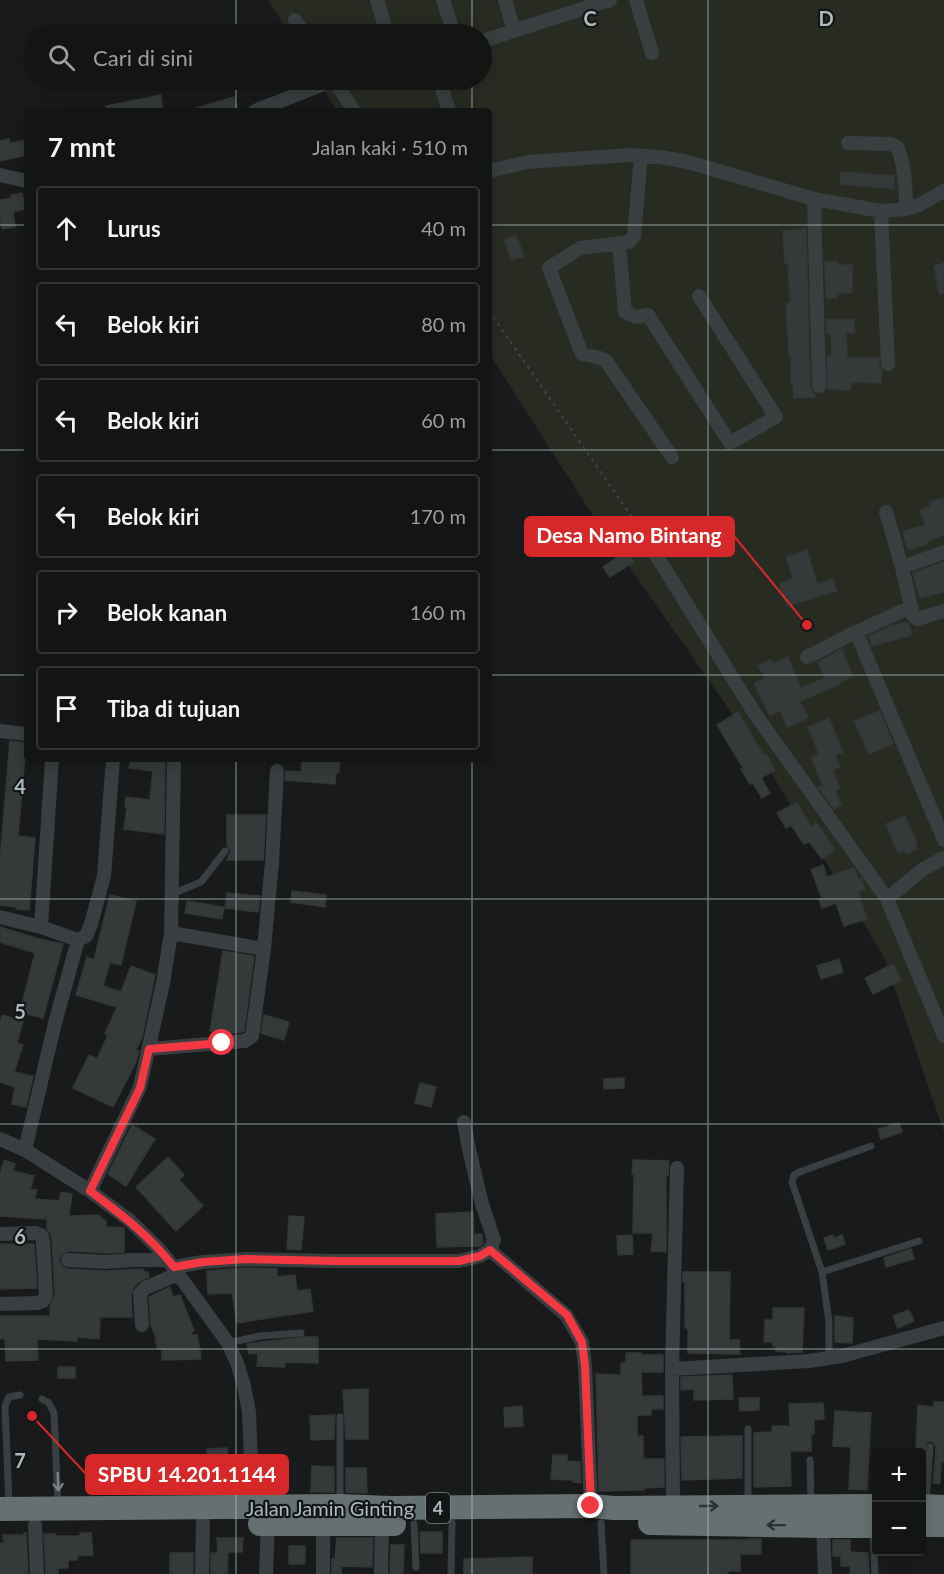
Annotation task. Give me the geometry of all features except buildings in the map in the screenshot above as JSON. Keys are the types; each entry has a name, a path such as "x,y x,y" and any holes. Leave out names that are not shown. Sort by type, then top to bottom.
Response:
{"highway":[{"name":"Jalan Jamin Ginting","path":"3,1515 35,1525 203,1523 340,1506 596,1514 820,1512"},
{"name":"Jalan Jamin Ginting","path":"3,1515 59,1510 261,1515 323,1524 414,1524 523,1522 596,1514 614,1508 748,1506 872,1519"},
{"path":"928,1511 944,1525"}],"street":[{"path":"377,0 384,24"},
{"path":"443,0 451,24"},
{"path":"505,0 514,31"},
{"path":"492,38 572,6 610,0"},
{"path":"636,0 652,53"},
{"path":"296,20 299,24"},
{"path":"263,108 309,90"},
{"path":"340,90 352,108"},
{"path":"443,90 448,108"},
{"path":"848,143 891,144 897,147 903,172 906,209"},
{"path":"492,170 528,162 641,156 688,162 814,199 880,211 906,209 919,205 944,191"},
{"path":"641,156 634,236 629,242 580,248 549,268 582,354 606,361 672,457"},
{"path":"0,175 24,180"},
{"path":"814,199 819,386"},
{"path":"880,211 888,364"},
{"path":"619,243 625,312 636,317 648,315 730,443 776,417 699,296"},
{"path":"886,512 913,616 917,619 944,611"},
{"path":"640,529 755,714 887,899 944,1036"},
{"path":"902,567 944,552"},
{"path":"807,657 911,607"},
{"path":"856,632 944,840"},
{"path":"0,731 24,734"},
{"path":"41,927 52,762"},
{"path":"0,917 41,927 78,940 86,936 104,876 113,762"},
{"path":"90,1191 140,1088 163,983 171,933 174,762"},
{"path":"149,1049 245,1041 253,1034 272,862 277,771"},
{"path":"887,899 923,869 944,858"},
{"path":"171,933 264,949"},
{"path":"26,1150 55,1023 78,940"},
{"path":"68,1260 106,1262 132,1260 173,1267 246,1259 459,1261 480,1256 490,1250 494,1240 480,1193 464,1122"},
{"path":"0,1139 26,1150 90,1191 129,1220 157,1247 228,1343 237,1363 249,1412 267,1574"},
{"path":"673,1507 672,1369 676,1168"},
{"path":"0,1234 36,1233 42,1236 46,1296 38,1303 0,1304"},
{"path":"490,1250 567,1315 582,1342 596,1514"},
{"path":"142,1325 140,1294 173,1267"},
{"path":"672,1369 829,1358 944,1328"},
{"path":"820,1512 825,1574"},
{"path":"202,1574 203,1523"},
{"path":"323,1524 323,1574"},
{"path":"381,1574 382,1524"},
{"path":"35,1525 37,1574"}],"lane":[{"path":"172,894 201,882 225,851"},
{"path":"829,1358 829,1322 822,1272 792,1182 794,1175 802,1171 871,1146"},
{"path":"822,1272 918,1241"},
{"path":"228,1343 260,1336 301,1333"},
{"path":"3,1515 5,1409 9,1398 20,1395"},
{"path":"42,1399 49,1403 54,1413 59,1510"},
{"path":"340,1417 340,1506"},
{"path":"748,1429 748,1506"},
{"path":"928,1511 930,1446"},
{"path":"810,1460 820,1512"},
{"path":"596,1514 604,1574"},
{"path":"451,1574 452,1523"},
{"path":"414,1524 416,1567"},
{"path":"875,1556 875,1574"}],"path":[{"path":"492,315 640,529"}],"shaded area":[{"path":"268,0 944,0 944,1132 884,957 752,742 588,508 492,358 492,108 335,108 324,90 492,90 492,24 284,24"}],"place":[{"name":"Desa Namo Bintang","path":"807,625"},
{"name":"SPBU 14.201.1144","path":"32,1416"}],"route":[{"path":"222,1043 149,1049 140,1088 90,1191 129,1220 174,1267 246,1259 459,1261 480,1256 490,1250 567,1315 582,1342 591,1506"}]}
